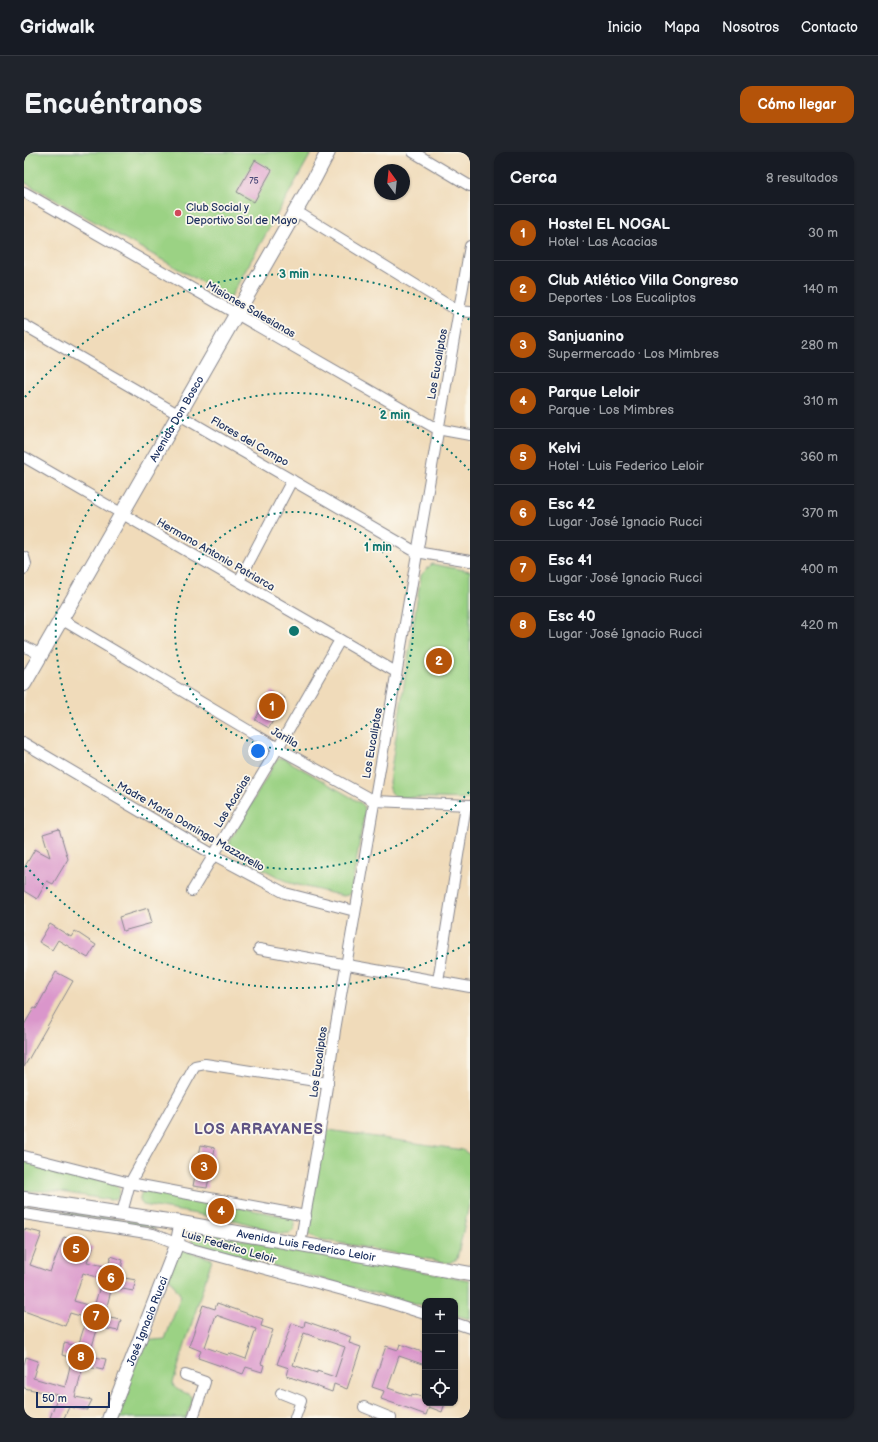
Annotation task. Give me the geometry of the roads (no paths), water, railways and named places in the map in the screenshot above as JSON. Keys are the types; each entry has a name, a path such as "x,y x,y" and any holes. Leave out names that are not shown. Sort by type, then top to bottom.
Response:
{"main road":[{"name":"Avenida Don Bosco","path":"24,684 296,211 328,152"},
{"name":"Avenida Luis Federico Leloir","path":"24,1199 122,1213 470,1274"}],"street":[{"path":"413,152 470,186"},
{"name":"Misiones Salesianas","path":"24,192 437,429 470,434"},
{"path":"296,211 458,310 470,312"},
{"name":"Los Eucaliptos","path":"300,1244 306,1216 335,1030 416,552 470,246"},
{"name":"Flores del Campo","path":"24,325 416,552 470,561"},
{"name":"Hermano Antonio Patriarca","path":"24,456 396,672"},
{"path":"239,581 292,480"},
{"path":"24,557 26,564 24,569"},
{"name":"Jarilla","path":"61,619 278,748 374,801 468,805"},
{"name":"Las Acacias","path":"192,891 278,748 340,640"},
{"path":"24,646 40,655"},
{"name":"Madre María Dominga Mazzarello","path":"24,743 214,855 285,893 355,911"},
{"path":"438,981 468,805"},
{"path":"259,949 470,987"},
{"path":"122,1213 130,1182 195,1066 205,1064 328,1082"},
{"path":"24,1156 130,1182 306,1216"},
{"name":"Luis Federico Leloir","path":"24,1214 153,1234 188,1248 422,1313"},
{"name":"José Ignacio Rucci","path":"109,1418 177,1244 181,1223"},
{"path":"458,1324 470,1328"},
{"path":"185,1375 205,1382 193,1418"},
{"path":"281,1393 301,1401 295,1418"},
{"path":"364,1407 391,1418"}],"place":[{"name":"Club Social y Deportivo Sol de Mayo","path":"178,213"},
{"name":"Club Atlético Villa Congreso","path":"439,661"},
{"name":"Hostel EL NOGAL","path":"272,706"},
{"name":"Sanjuanino","path":"204,1167"},
{"name":"Parque Leloir","path":"221,1211"},
{"name":"Kelvi","path":"76,1249"},
{"name":"Esc 42","path":"111,1278"},
{"name":"Esc 41","path":"96,1317"},
{"name":"Esc 40","path":"81,1357"}],"district":[{"name":"LOS ARRAYANES","path":"259,1129"}]}
